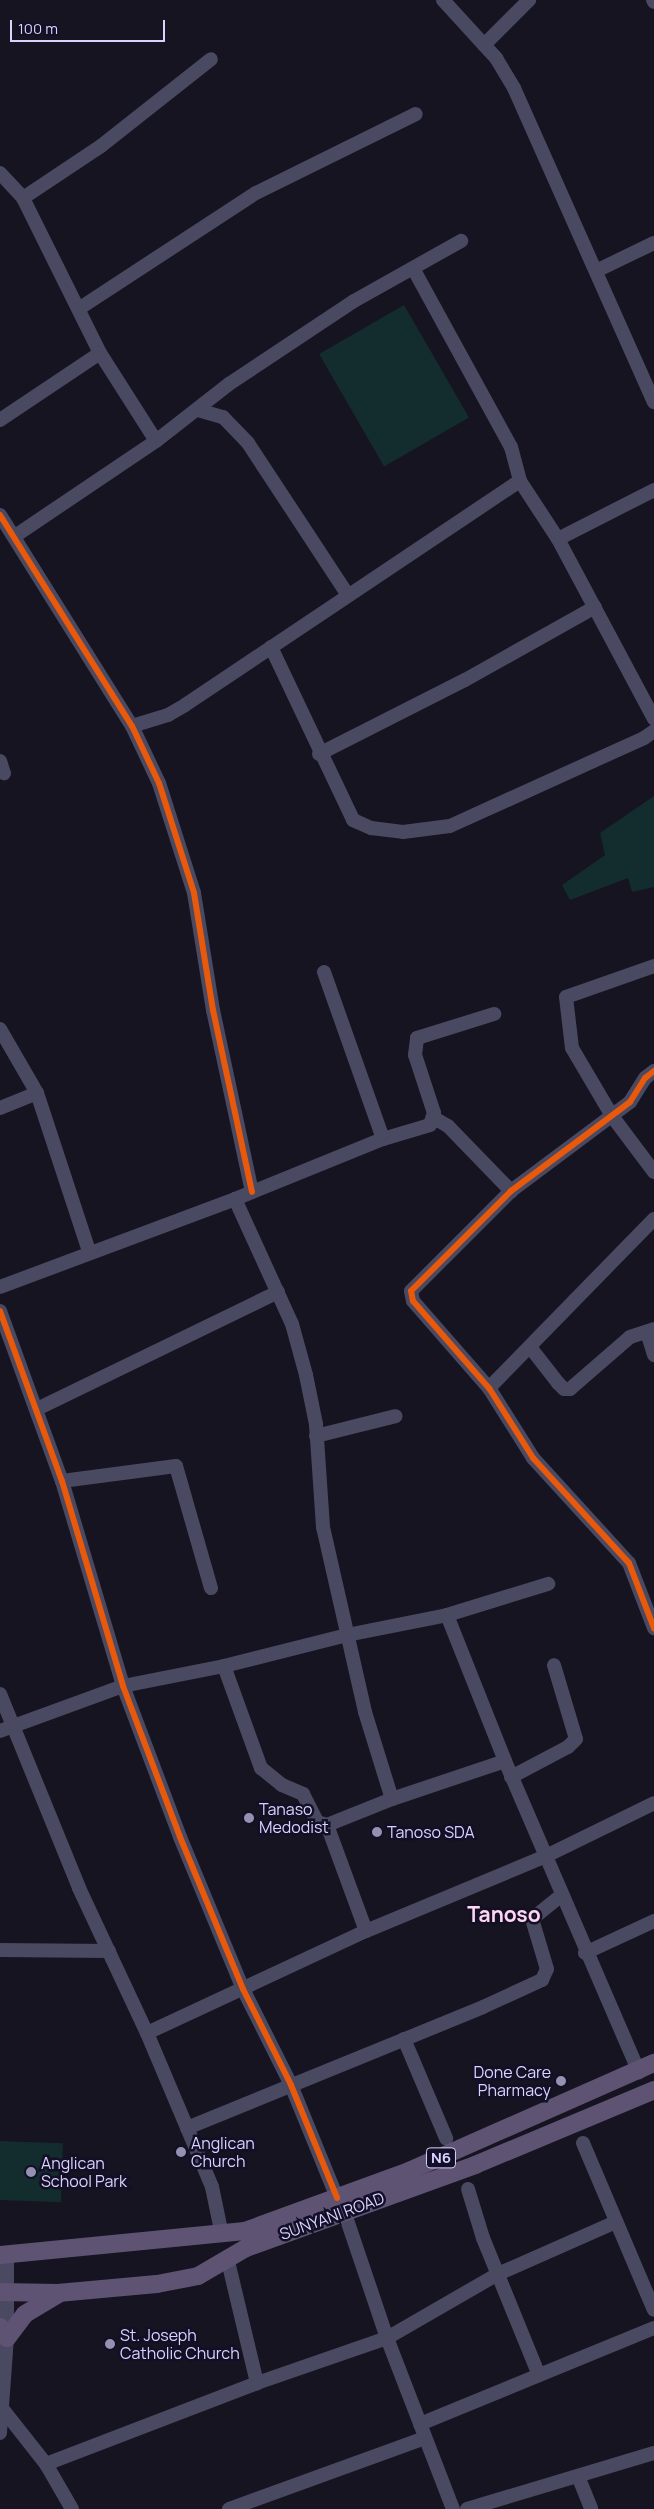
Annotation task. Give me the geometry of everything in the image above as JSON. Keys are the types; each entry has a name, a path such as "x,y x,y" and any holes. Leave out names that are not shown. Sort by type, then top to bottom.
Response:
{"main road":[{"name":"SUNYANI ROAD","path":"3,2292 58,2293 157,2284 198,2276 227,2257 409,2171 638,2072 654,2063"},
{"name":"SUNYANI ROAD","path":"222,2235 246,2231 475,2165 654,2090"},
{"name":"N6","path":"3,2256 222,2235"},
{"path":"4,2332 25,2314 58,2293"}],"street":[{"path":"443,0 496,58 514,88 654,402"},
{"path":"484,45 529,0"},
{"path":"22,198 102,146 211,60"},
{"path":"80,308 256,193 416,114"},
{"path":"0,173 22,198 80,308 100,353 156,441"},
{"path":"15,536 156,441 229,384 354,301 414,270 461,241"},
{"path":"596,271 654,243"},
{"path":"414,270 511,447 520,481 558,539 654,719"},
{"path":"0,420 100,353"},
{"path":"198,410 222,417 248,443 348,595"},
{"path":"132,726 168,714 520,481"},
{"path":"558,539 654,490"},
{"path":"0,516 15,536 132,726 159,783 194,893 213,1010 252,1192"},
{"path":"319,754 464,680 595,607"},
{"path":"271,647 319,754 353,820 371,828 403,832 450,826 644,738 654,730"},
{"path":"654,966 566,997 572,1048 612,1116 654,1172"},
{"path":"324,972 383,1138"},
{"path":"494,1014 417,1038 415,1054 440,1121 511,1191"},
{"path":"0,1029 37,1093 89,1251"},
{"path":"654,1071 645,1078 630,1102 511,1191 411,1292 413,1301 489,1388 533,1458 629,1563 654,1628"},
{"path":"0,1108 37,1093"},
{"path":"0,1288 89,1251 235,1199 383,1138 440,1121"},
{"path":"235,1199 292,1324 306,1375 316,1436 323,1526 365,1712 392,1799"},
{"path":"489,1388 654,1219"},
{"path":"37,1409 278,1292"},
{"path":"0,1311 62,1481 123,1686 180,1837 243,1989 291,2085 341,2204 387,2338 453,2509"},
{"path":"530,1347 564,1389 570,1389 630,1336 650,1331 654,1355"},
{"path":"316,1436 396,1416"},
{"path":"62,1481 176,1466 211,1588"},
{"path":"6,1729 123,1686 224,1666 347,1635 447,1615 548,1584"},
{"path":"447,1615 504,1761 638,2072"},
{"path":"511,1777 568,1747 576,1739 554,1665"},
{"path":"224,1666 260,1768 282,1785 303,1794 317,1822 327,1825 392,1799 504,1761"},
{"path":"0,1694 6,1729 147,2033 212,2187 222,2235"},
{"path":"147,2033 366,1931 546,1856 654,1803"},
{"path":"327,1825 366,1931"},
{"path":"187,2128 404,2040 542,1980 547,1969 532,1920 562,1896"},
{"path":"586,1953 654,1921"},
{"path":"0,1950 109,1951"},
{"path":"404,2040 446,2138"},
{"path":"583,2143 654,2310"},
{"path":"468,2189 498,2274 540,2375"},
{"path":"46,2464 257,2383 387,2338 498,2274 616,2222"},
{"path":"0,2433 4,2332 3,2256"},
{"path":"227,2257 257,2383"},
{"path":"420,2424 654,2328"},
{"path":"1,2407 46,2464 72,2509"},
{"path":"228,2509 425,2438"},
{"path":"467,2509 654,2454"},
{"path":"578,2476 591,2509"}],"green space":[{"path":"404,305 469,418 384,467 319,354"},
{"path":"654,796 654,887 632,892 628,878 570,900 562,885 605,855 600,833"},
{"name":"Anglican School Park","path":"0,2141 63,2143 61,2202 0,2200"}],"cycle path":[{"path":"0,515 132,726 159,783 194,893 213,1010 252,1192"},
{"path":"654,1071 645,1078 630,1102 511,1191 411,1291 413,1301 489,1388 533,1458 629,1563 654,1628"},
{"path":"0,1311 62,1481 123,1686 180,1837 243,1989 291,2085 337,2198"}],"place":[{"name":"Tanaso Medodist","path":"249,1818"},
{"name":"Tanoso SDA","path":"377,1832"},
{"name":"Done Care Pharmacy","path":"561,2081"},
{"name":"Anglican Church","path":"181,2152"},
{"name":"Anglican School Park","path":"31,2172"},
{"name":"St. Joseph Catholic Church","path":"110,2344"}],"district":[{"name":"Tanoso","path":"504,1914"}]}
